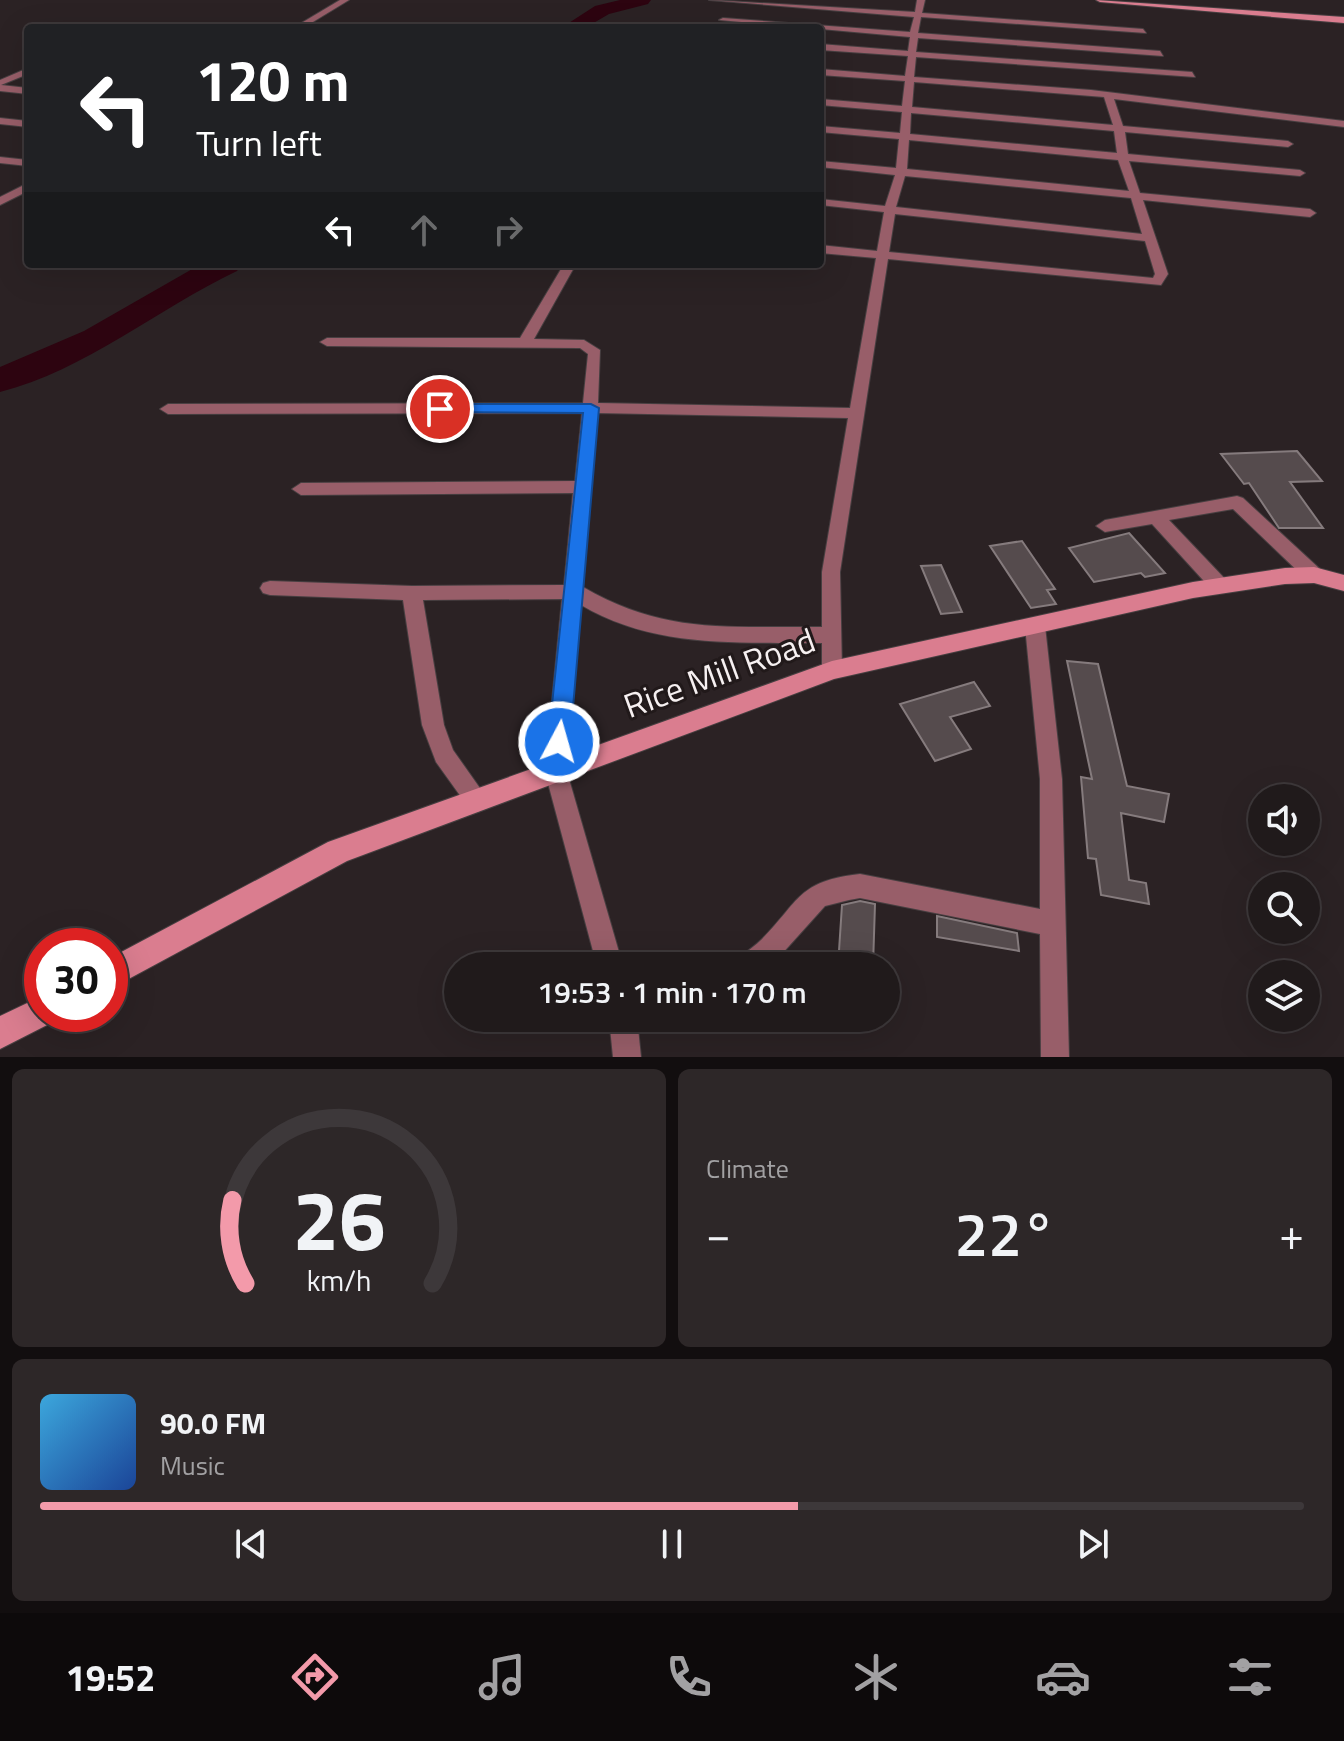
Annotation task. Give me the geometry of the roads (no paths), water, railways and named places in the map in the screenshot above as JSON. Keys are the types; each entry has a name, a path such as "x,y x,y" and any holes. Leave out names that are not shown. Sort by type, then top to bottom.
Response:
{"main road":[{"path":"1100,0 1344,18"},
{"path":"1148,0 1344,18"},
{"name":"Rice Mill Road","path":"128,964 338,851 832,670 1220,586 1314,575 1344,583"},
{"path":"0,1033 24,1020"}],"street":[{"path":"304,24 345,0"},
{"path":"713,0 919,17 1073,22 1143,31"},
{"path":"832,670 831,572 890,209 901,172 914,33 921,0"},
{"path":"720,24 736,1"},
{"path":"1073,22 1091,93"},
{"path":"824,29 914,33 1160,54"},
{"path":"824,47 1192,75"},
{"path":"824,72 1091,93 1344,124"},
{"path":"0,86 24,73"},
{"path":"0,86 24,90"},
{"path":"824,249 1151,284 1162,274 1123,158 1119,128 1108,95"},
{"path":"824,102 1288,144"},
{"path":"0,121 24,124"},
{"path":"824,129 1300,173"},
{"path":"0,160 24,163"},
{"path":"824,164 1310,213"},
{"path":"0,202 24,188"},
{"path":"824,202 1148,238"},
{"path":"525,342 568,268"},
{"path":"327,342 573,343 591,347 595,353 556,772 606,952"},
{"path":"168,409 591,408 859,413"},
{"path":"301,489 582,487"},
{"path":"1105,526 1237,502 1314,575"},
{"path":"1156,517 1220,586"},
{"path":"270,588 412,593 575,592 609,612 650,626 698,634 832,635"},
{"path":"412,593 433,725 444,755 477,801"},
{"path":"1035,626 1051,779 1055,1057"},
{"path":"765,952 784,937 816,897 831,890 860,886 1053,924"},
{"path":"627,1057 628,1032"}],"waterway":[{"path":"578,24 602,10 642,0"},
{"path":"0,381 96,338 180,286 218,268"}]}
